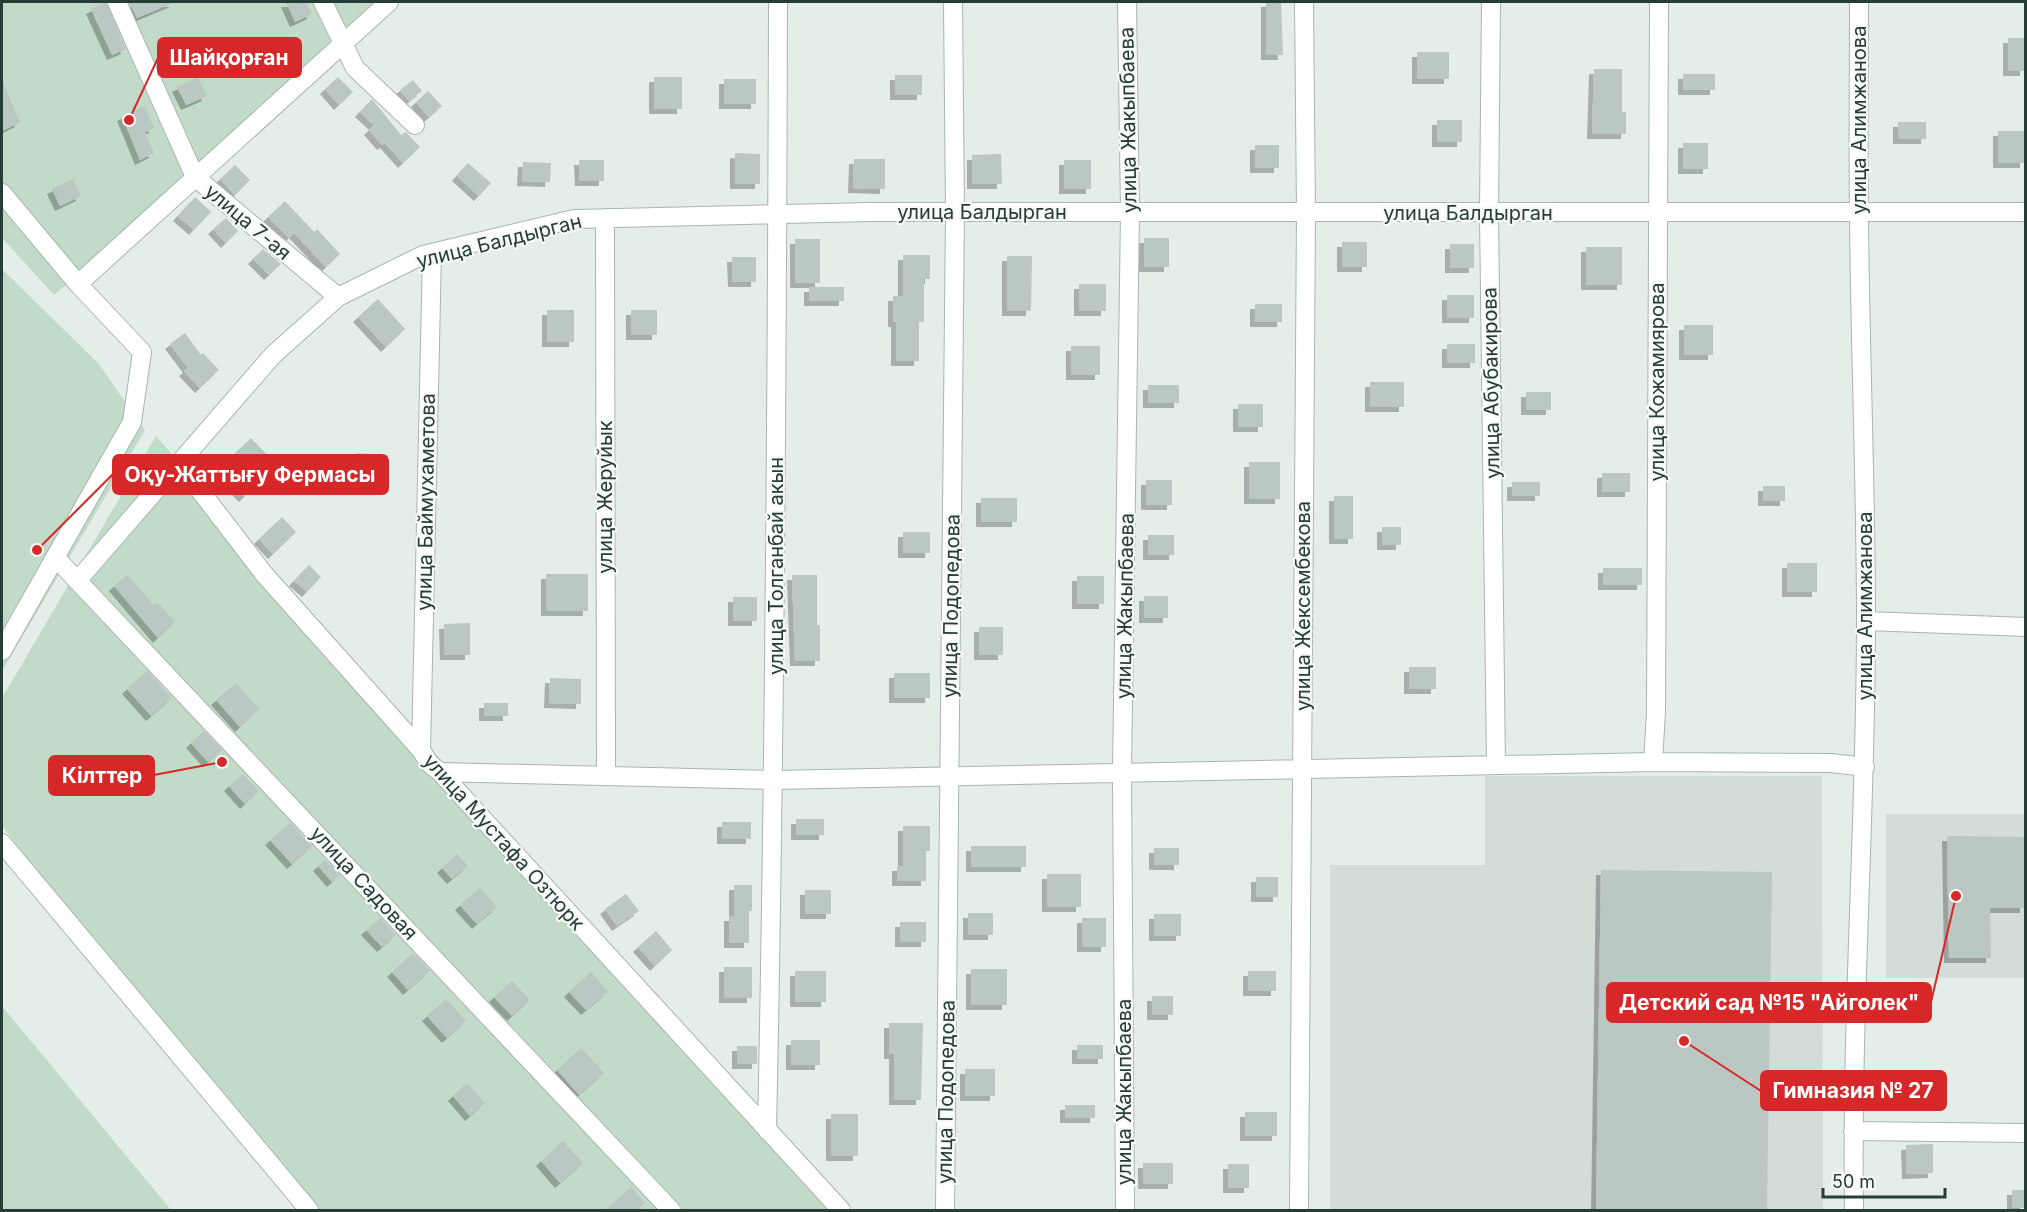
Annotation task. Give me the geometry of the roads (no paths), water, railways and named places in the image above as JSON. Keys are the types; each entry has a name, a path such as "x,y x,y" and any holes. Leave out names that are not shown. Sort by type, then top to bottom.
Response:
{"street":[{"name":"улица 7-ая","path":"117,2 195,177 338,297"},
{"path":"323,2 355,68 415,125"},
{"path":"78,284 389,2"},
{"name":"улица Толганбай акын","path":"767,1130 775,780 778,2"},
{"name":"улица Подопедова","path":"945,1210 955,212 953,2"},
{"name":"улица Жакыпбаева","path":"1125,1210 1122,772 1130,212 1127,2"},
{"name":"улица Жексембекова","path":"1299,1210 1306,213 1304,2"},
{"name":"улица Абубакирова","path":"1491,2 1489,213 1496,764"},
{"name":"улица Кожамиярова","path":"1653,762 1656,712 1659,2"},
{"name":"улица Алимжанова","path":"1854,1210 1853,1131 1866,621 1859,213 1859,2"},
{"path":"2,193 78,284 142,352 132,422 2,651"},
{"name":"улица Балдырган","path":"77,581 273,355 338,297 423,255 574,219 955,212 2025,212"},
{"name":"улица Жеруйык","path":"605,218 606,776"},
{"name":"улица Баймухаметова","path":"421,750 432,253"},
{"name":"улица Мустафа Озтюрк","path":"179,464 264,574 421,750 429,763 440,772 841,1210"},
{"name":"улица Садовая","path":"55,557 671,1210"},
{"path":"1866,621 2025,627"},
{"path":"440,772 775,780 1653,762 1831,763 1864,767"},
{"path":"2,843 309,1210"},
{"path":"1853,1131 2025,1133"}],"place":[{"name":"Шайқорған","path":"129,120"},
{"name":"Оқу-Жаттығу Фермасы","path":"37,550"},
{"name":"Кілттер","path":"222,762"},
{"name":"Детский сад №15 \"Айголек\"","path":"1956,896"},
{"name":"Гимназия № 27","path":"1684,1041"}]}
